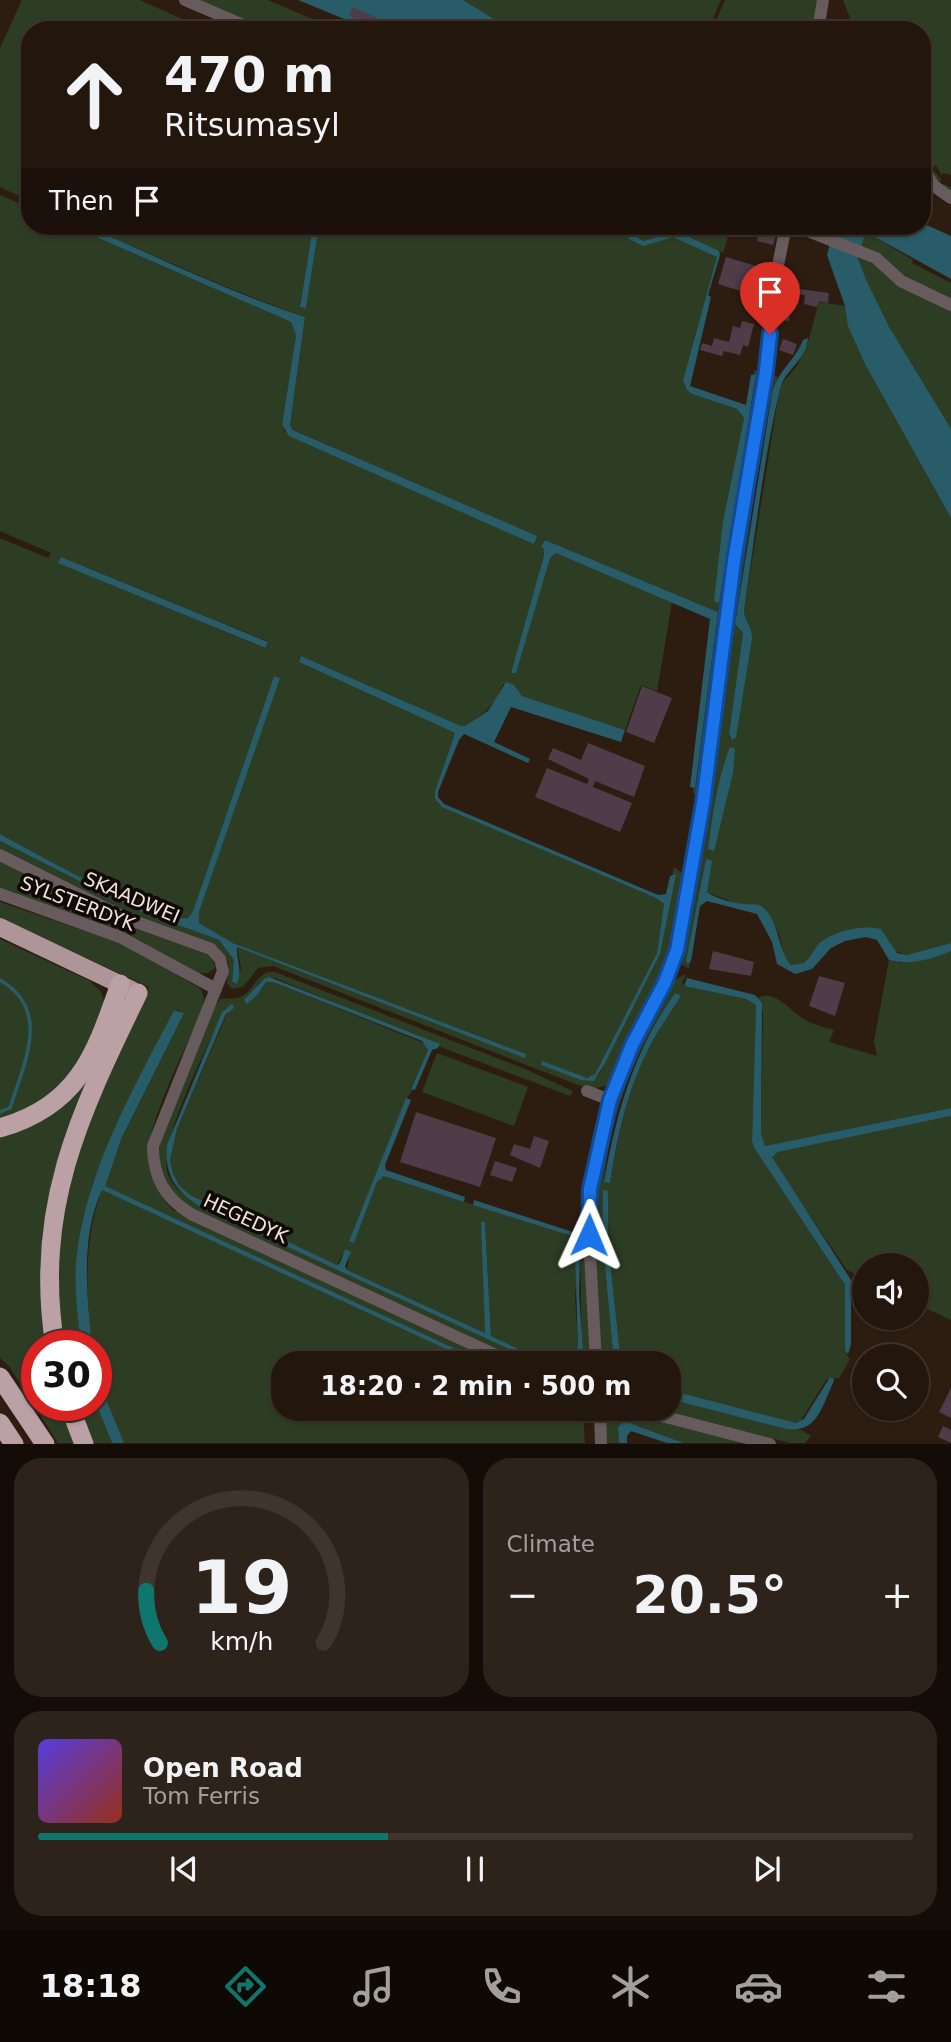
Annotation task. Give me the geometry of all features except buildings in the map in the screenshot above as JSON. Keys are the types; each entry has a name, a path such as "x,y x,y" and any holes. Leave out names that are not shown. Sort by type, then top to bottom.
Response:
{"highway":[{"path":"0,1128 43,1112 76,1080 99,1041 120,984"},
{"path":"54,1330 48,1268 51,1227 63,1167 73,1135 138,993"},
{"path":"0,1377 45,1444"},
{"path":"75,1421 84,1444"},
{"path":"0,1423 14,1444"}],"main road":[{"path":"0,927 138,993"}],"street":[{"path":"185,0 234,21"},
{"path":"820,21 823,0"},
{"path":"931,181 951,198"},
{"path":"595,1351 590,1281 590,1189 610,1100 632,1045 665,982 677,950 699,827 734,561 763,391 775,280 784,235"},
{"path":"819,235 881,261 901,281 951,306"},
{"name":"SKAADWEI","path":"0,855 128,919 211,949 223,965 216,989"},
{"name":"SYLSTERDYK","path":"0,894 120,937 216,989"},
{"name":"HEGEDYK","path":"216,989 153,1146 155,1172 167,1196 191,1214 487,1351"},
{"path":"587,1091 610,1100"},
{"path":"600,1421 601,1444"},
{"path":"681,1421 770,1444"}],"green space":[{"path":"22,0 140,0 186,21 21,21 21,197 0,187 0,48"},
{"path":"199,0 268,0 315,21 249,21"},
{"path":"463,0 721,0 712,21 497,21"},
{"path":"725,0 818,0 815,21 716,21"},
{"path":"843,0 951,0 951,175 943,173 942,176 936,165 932,169 941,179 940,183 951,187 951,194 931,176 931,21 851,21"},
{"path":"0,195 21,204 21,235 92,235 291,322 296,335 282,425 284,431 537,537 294,430 290,425 305,317 222,285 108,235 312,235 300,307 306,308 318,235 627,235 635,243 673,237 715,254 717,259 683,380 692,394 737,409 744,418 723,521 719,602 755,385 754,370 759,371 760,387 699,794 693,793 693,788 718,612 545,540 541,547 544,549 544,556 550,558 556,553 562,554 672,602 657,691 641,685 625,730 522,696 503,684 488,708 472,722 461,726 301,656 299,662 455,733 435,791 438,804 656,898 664,904 657,953 595,1074 592,1077 582,1077 581,1080 598,1076 660,954 675,875 672,874 674,867 685,875 671,957 607,1085 593,1089 578,1085 273,966 258,968 243,987 232,989 227,983 229,963 218,947 113,908 0,849 0,841 137,910 219,940 234,960 232,982 237,984 241,968 237,947 525,1057 525,1054 233,943 199,923 199,912 279,678 274,676 193,911 188,918 173,917 124,899 0,834 0,538 48,558 51,553 0,531","holes":["61,557 268,642 264,648 59,563"]},
{"path":"634,235 663,235 643,241"},
{"path":"685,235 728,235 723,253"},
{"path":"864,236 875,237 913,260 912,263 951,283 951,302 921,289 860,247"},
{"path":"859,255 951,310 951,429 882,316 861,270"},
{"path":"819,302 845,306 866,366 951,518 951,943 907,955 893,950 889,940 864,928 825,939 804,963 791,965 785,959 779,934 763,908 734,903 707,892 706,859 689,969 682,965 680,960 704,818 767,388 770,388 772,375 778,377 772,394 757,478 735,624 743,633 729,734 729,737 734,739 752,639 744,610 780,386 797,366 808,342"},
{"path":"0,861 101,913 207,954 215,968 208,973 199,973 0,890"},
{"path":"0,902 126,945 201,989 204,998 202,1011 160,1106 149,1144 148,1158 153,1180 173,1210 474,1351 460,1351 104,1186 122,1137 183,1014 179,1010 174,1010 94,1179 83,1221 77,1304 79,1330 60,1330 58,1213 105,1076 149,987 0,918"},
{"path":"0,939 90,981 101,992 105,1004 95,1033 57,1094 0,1123"},
{"path":"951,951 951,1108 765,1146 761,1133 763,1013 758,998 776,998 806,1020 834,1030 829,1042 877,1056 874,1041 889,960 900,963"},
{"path":"275,972 525,1069 573,1091 570,1096 451,1051 275,978 259,983 250,997 258,994 266,982 273,982 426,1044 428,1050 411,1088 413,1090 406,1099 349,1241 354,1243 377,1182 384,1176 577,1238 579,1234 584,1234 590,1351 582,1351 582,1348 580,1250 575,1295 578,1351 523,1351 491,1336 485,1222 482,1222 485,1333 347,1270 350,1252 345,1250 337,1265 190,1195 179,1185 170,1160 177,1129 228,1012 225,1008 197,1067 170,1140 168,1175 174,1185 203,1208 513,1351 499,1351 215,1222 189,1208 170,1191 160,1164 162,1135 214,1008 220,999 242,996 263,974"},
{"path":"687,974 682,982 684,986 746,999 756,1005 752,1141 845,1285 847,1355 850,1359 839,1378 827,1379 800,1422 789,1423 681,1393 681,1351 620,1351 608,1242 608,1191 602,1235 613,1351 600,1351 594,1212 603,1146 615,1102 641,1038 665,992 674,981","holes":["675,993 679,999 656,1034 642,1062 625,1112 610,1182 604,1182 612,1132 627,1083 648,1036"]},
{"path":"437,1053 528,1087 514,1126 422,1092"},
{"path":"93,1063 60,1166 52,1330 21,1330 21,1385 9,1366 0,1358 0,1132"},
{"path":"951,1116 951,1320 929,1310 929,1253 852,1253 852,1272 847,1270 772,1160 773,1154"},
{"path":"102,1190 450,1351 271,1351 271,1421 583,1421 585,1443 124,1443 112,1417 112,1330 90,1330 88,1267 96,1209"},
{"path":"681,1402 782,1428 801,1430 811,1436 805,1443 790,1443 681,1415"},
{"path":"44,1421 72,1421 80,1443 58,1443"},
{"path":"80,1421 103,1421 112,1443 89,1443"},
{"path":"606,1421 661,1421 750,1443 684,1443 639,1426 618,1427 619,1443 606,1443"}],"water":[{"path":"298,0 463,0 497,21 349,21"},
{"path":"931,227 951,236 951,279 875,237 864,237 858,258 889,327 951,429 951,518 866,366 848,326 845,306 827,255 832,235 931,235"},
{"path":"92,235 107,235 222,286 305,317 290,425 293,430 537,536 534,544 289,436 282,425 296,335 291,322"},
{"path":"312,235 318,235 306,308 300,307"},
{"path":"627,235 634,235 643,241 663,235 685,235 719,251 690,386 746,405 751,375 756,374 719,603 714,601 723,521 744,418 737,409 692,394 683,380 717,257 673,237 643,246 629,239"},
{"path":"808,338 800,359 786,376 780,389 769,444 744,610 752,639 736,737 732,740 729,734 743,633 735,624 772,394 782,372 803,340"},
{"path":"545,540 718,612 695,788 690,787 710,619 556,553 550,558 516,673 511,673 544,556 544,549 541,547"},
{"path":"61,557 268,642 265,648 58,563"},
{"path":"301,656 461,726 488,711 506,682 514,685 522,696 625,730 621,742 511,707 494,742 530,759 528,763 464,734 459,740 438,792 438,797 444,804 658,895 666,894 670,876 676,874 660,954 594,1081 581,1080 541,1065 542,1061 587,1078 595,1074 657,953 664,904 656,898 442,807 435,799 435,791 455,733 299,662"},
{"path":"274,676 280,678 199,912 199,923 233,943 526,1054 525,1058 237,947 239,974 237,984 232,982 234,960 219,940 137,910 0,841 0,834 124,899 173,917 188,918 193,911"},
{"path":"730,747 735,749 733,773 714,851 708,849 712,823"},
{"path":"706,859 712,861 707,892 730,902 761,906 767,911 791,965 804,963 823,940 839,932 857,928 881,929 897,953 907,955 951,943 951,951 921,961 897,962 889,960 877,940 866,937 845,941 831,948 812,969 795,974 777,964 772,942 757,914 707,901 700,906 691,961 688,964 686,961"},
{"path":"269,977 440,1044 432,1050 415,1090 411,1089 428,1050 422,1041 273,982 266,982 247,1004 244,1000"},
{"path":"687,978 755,995 762,1003 761,1133 765,1146 951,1108 951,1116 778,1152 772,1157 851,1280 851,1344 848,1354 845,1350 845,1285 752,1141 756,1005 746,999 684,986"},
{"path":"675,993 680,995 679,999 653,1040 635,1079 620,1131 610,1183 604,1182 614,1132 629,1083 648,1037"},
{"path":"232,1004 234,1008 226,1014 177,1129 170,1160 179,1185 190,1195 337,1265 345,1249 351,1252 345,1266 347,1270 485,1333 481,1222 485,1222 491,1336 523,1351 513,1351 203,1208 179,1189 170,1174 167,1145 222,1012"},
{"path":"174,1010 184,1013 122,1137 105,1186 460,1351 450,1351 102,1190 90,1227 88,1247 87,1287 91,1330 79,1330 76,1265 83,1221 102,1159 129,1098"},
{"path":"406,1098 411,1100 385,1165 386,1170 465,1197 464,1202 384,1176 377,1182 354,1243 349,1241"},
{"path":"603,1190 608,1191 608,1242 620,1351 613,1351 602,1235"},
{"path":"474,1200 579,1234 578,1238 473,1205"},
{"path":"575,1250 580,1250 579,1295 583,1351 579,1351"},
{"path":"830,1377 834,1379 816,1418 803,1428 793,1429 681,1402 681,1393 796,1423 804,1419"},
{"path":"112,1414 124,1443 112,1443 103,1421 112,1421"},
{"path":"624,1421 684,1443 667,1443 631,1431 627,1436 627,1443 619,1443 618,1427"}],"waterway":[{"path":"0,980 16,992 25,1006 30,1022 30,1038 22,1073 10,1108 0,1112"}],"route":[{"path":"589,1235 590,1189 610,1100 632,1045 672,967 677,950 703,803 734,561 768,361 770,334"}]}
